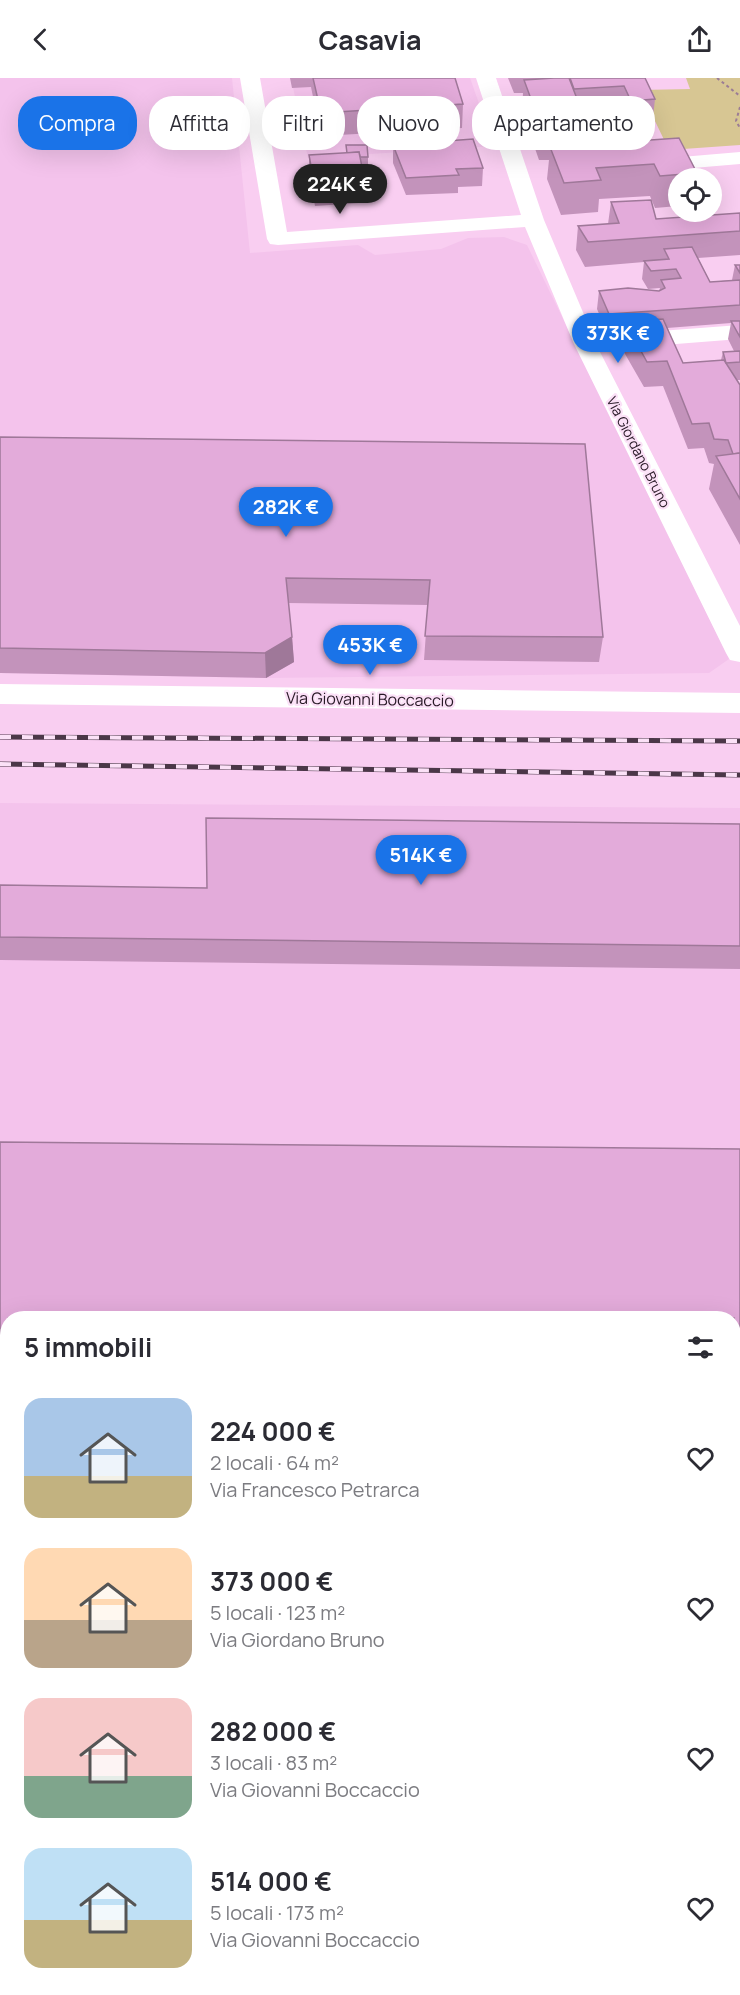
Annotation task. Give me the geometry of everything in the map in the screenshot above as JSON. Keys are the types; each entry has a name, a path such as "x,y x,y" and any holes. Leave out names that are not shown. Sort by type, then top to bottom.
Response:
{"street":[{"path":"250,78 278,239 533,220"},
{"name":"Via Giordano Bruno","path":"486,78 529,175 533,220 585,344 740,653"},
{"path":"622,168 740,159"},
{"path":"585,344 740,332"},
{"name":"Via Giovanni Boccaccio","path":"0,694 740,703"}],"path":[{"path":"717,78 740,96"},
{"path":"740,107 736,121 740,128"}],"shaded area":[{"path":"0,78 232,78 234,96 149,96 149,150 239,150 250,253 358,245 375,255 441,249 468,238 504,237 527,245 729,659 709,673 266,678 0,673"},
{"path":"291,78 470,78 476,96 472,96 472,147 460,148 460,96 357,96 357,150 432,150 308,158 306,150 345,150 345,96 295,96"},
{"path":"686,78 740,78 740,145 669,150 655,121 655,96 643,96 640,90 690,89"},
{"path":"0,803 740,808 740,1311 0,1311"}],"building":[{"path":"313,78 455,78 463,104 460,104 460,96 357,96 357,111 345,111 345,96 317,96"},
{"path":"569,78 576,96 530,96 524,80"},
{"path":"570,78 645,78 654,96 629,96 624,86 574,89"},
{"path":"679,138 694,168 668,168 668,175 660,176 654,164 596,168 601,180 564,183 551,150 655,150 655,140"},
{"path":"472,139 472,150 477,150 483,168 456,169 459,175 406,178 395,150 460,150 460,140"},
{"path":"346,145 357,145 357,150 367,150 368,157 360,157 359,152 347,153"},
{"path":"359,152 362,167 369,167 373,184 315,188 309,155"},
{"path":"651,200 656,219 668,218 668,222 722,222 722,214 740,213 740,231 588,242 578,226 619,223 611,202"},
{"path":"692,247 710,282 740,280 740,305 609,314 599,291 628,288 659,291 665,288 661,280 681,278 676,269 651,271 644,261 669,259 664,249"},
{"path":"663,319 683,363 724,360 740,385 740,453 733,454 728,440 714,439 709,423 692,424 667,361 647,362 625,322"},
{"path":"731,321 740,321 740,337"},
{"path":"740,351 740,362 726,363 723,352"},
{"path":"0,437 585,444 603,637 425,636 430,580 286,578 292,637 265,653 0,648"},
{"path":"740,453 740,499 716,456"},
{"path":"206,818 740,824 740,946 0,937 0,885 207,888"},
{"path":"0,1142 740,1149 740,1311 0,1311"}],"railway":[{"path":"0,737 740,741"},
{"path":"0,764 740,775"}]}
